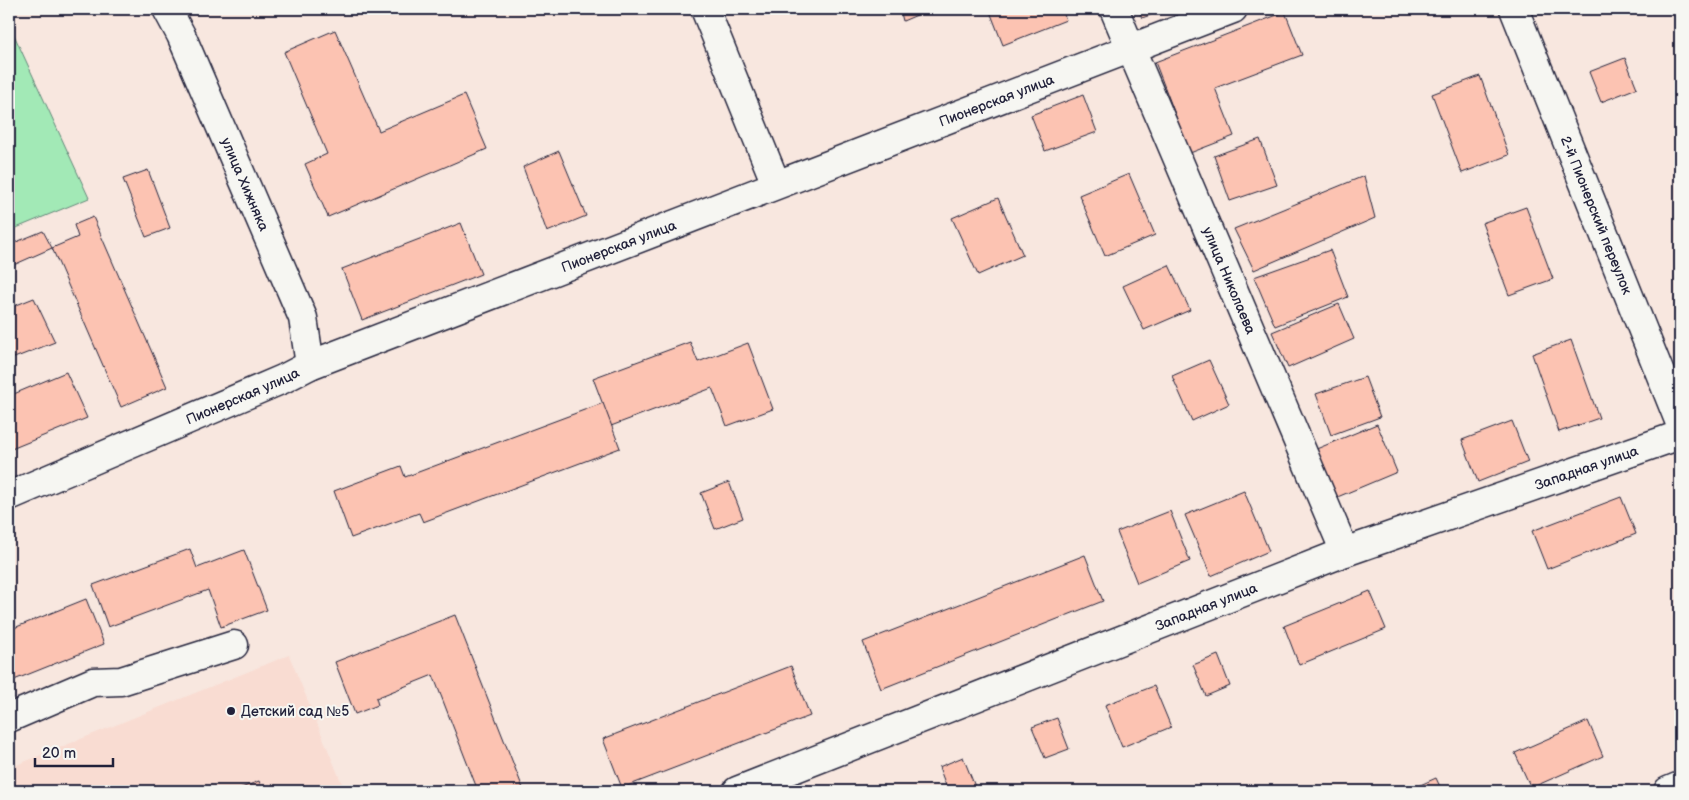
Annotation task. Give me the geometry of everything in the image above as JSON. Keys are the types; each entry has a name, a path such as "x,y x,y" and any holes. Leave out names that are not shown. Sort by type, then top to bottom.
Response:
{"street":[{"name":"улица Хижняка","path":"167,9 181,35 302,318 310,365"},
{"path":"705,9 776,184"},
{"name":"улица Николаева","path":"1114,9 1345,552"},
{"name":"Пионерская улица","path":"9,496 283,379 310,365 1232,9"},
{"name":"2-й Пионерский переулок","path":"1514,9 1680,423"},
{"name":"Западная улица","path":"737,791 1345,552 1680,435"},
{"path":"9,718 93,682 121,681 234,645"},
{"path":"1668,791 1680,786"}],"shaded area":[{"name":"Детский сад №5","path":"289,655 345,791 9,791 9,768"}],"green space":[{"path":"9,24 89,198 9,231"}],"building":[{"path":"900,9 931,9 903,21"},
{"path":"989,9 1062,9 1066,20 1003,45"},
{"path":"1138,9 1167,9 1142,18"},
{"path":"1285,12 1302,55 1215,88 1234,136 1190,153 1155,62"},
{"path":"335,30 379,131 464,95 487,149 328,217 305,164 327,154 284,52"},
{"path":"1625,58 1637,88 1601,102 1589,72"},
{"path":"1480,76 1509,155 1462,173 1432,94"},
{"path":"1083,95 1097,132 1045,151 1031,115"},
{"path":"1260,139 1277,185 1230,201 1214,156"},
{"path":"559,151 586,216 547,232 523,167"},
{"path":"148,170 170,228 146,237 123,179"},
{"path":"1129,174 1155,235 1105,256 1079,195"},
{"path":"1364,176 1375,218 1254,270 1234,229"},
{"path":"998,198 1023,255 978,275 952,218"},
{"path":"1526,207 1553,279 1509,295 1482,223"},
{"path":"93,217 167,387 121,407 52,248 78,237 74,225"},
{"path":"461,223 481,274 362,320 342,269"},
{"path":"43,231 52,248 9,267 9,245"},
{"path":"1330,250 1348,297 1275,326 1254,277"},
{"path":"1169,265 1190,310 1144,330 1123,286"},
{"path":"34,298 55,342 9,360 9,308"},
{"path":"1339,304 1354,339 1288,368 1272,332"},
{"path":"1571,340 1599,418 1559,432 1532,354"},
{"path":"690,342 698,362 748,343 773,409 727,426 712,388 611,426 593,378"},
{"path":"1209,360 1229,404 1192,421 1172,376"},
{"path":"66,372 87,418 9,450 9,396"},
{"path":"1365,377 1380,417 1331,435 1316,394"},
{"path":"603,403 620,448 423,522 419,513 351,538 334,491 401,466 405,477"},
{"path":"1512,421 1528,462 1478,482 1462,440"},
{"path":"1377,424 1397,472 1335,498 1314,450"},
{"path":"729,482 743,518 715,529 701,493"},
{"path":"1244,491 1269,551 1211,576 1185,515"},
{"path":"1621,497 1636,534 1547,569 1532,531"},
{"path":"1170,511 1190,561 1137,583 1117,532"},
{"path":"190,549 197,568 244,550 267,610 221,627 208,590 108,627 93,585"},
{"path":"1085,555 1103,601 881,689 863,642"},
{"path":"1370,591 1386,629 1299,665 1284,626"},
{"path":"86,599 104,644 9,682 9,630"},
{"path":"455,615 524,791 478,791 433,675 376,698 378,705 355,714 335,662"},
{"path":"1218,655 1230,686 1206,696 1193,665"},
{"path":"791,666 810,716 622,788 603,739"},
{"path":"1154,686 1171,727 1122,747 1105,705"},
{"path":"1057,718 1069,749 1045,758 1032,727"},
{"path":"1588,721 1603,756 1531,788 1515,753"},
{"path":"963,757 976,789 948,791 939,767"},
{"path":"1436,778 1442,791 1407,791"},
{"path":"259,781 263,791 234,791"}],"place":[{"name":"Детский сад №5","path":"231,711"}]}
